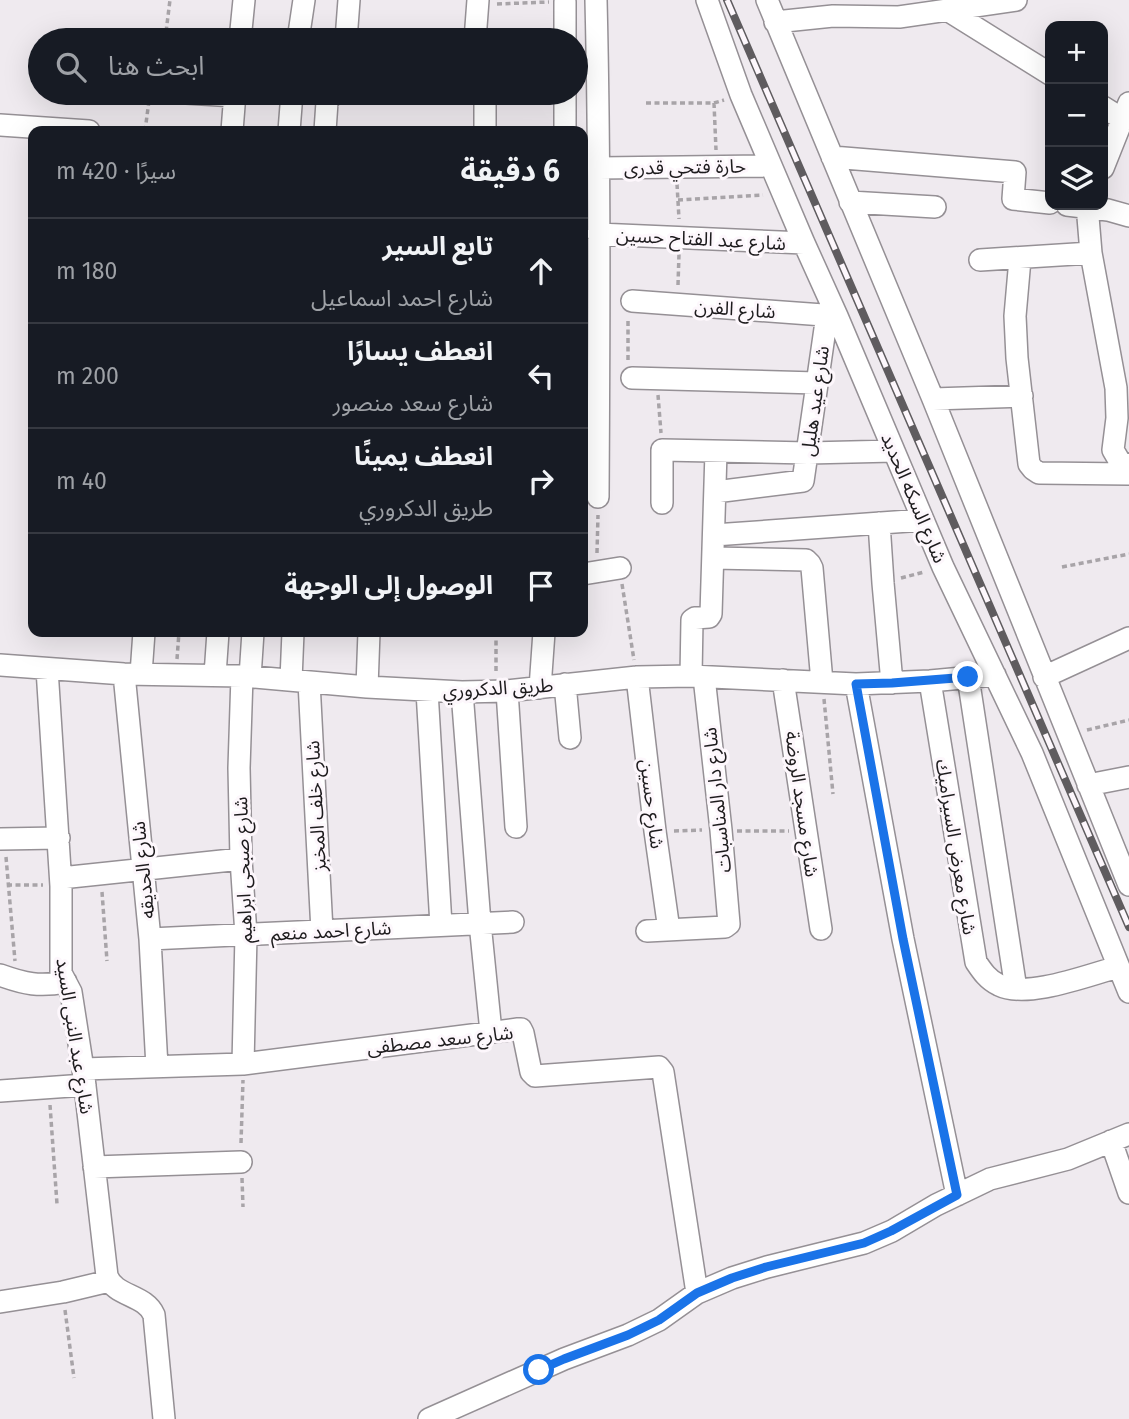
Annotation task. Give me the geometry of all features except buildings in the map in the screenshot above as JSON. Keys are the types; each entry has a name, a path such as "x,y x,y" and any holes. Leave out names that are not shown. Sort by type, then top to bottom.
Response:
{"street":[{"path":"241,28 244,0"},
{"path":"300,28 304,0"},
{"path":"347,28 349,0"},
{"path":"596,0 591,143 599,168 598,497"},
{"name":"شارع السكه الحديد","path":"708,0 741,95 832,315 943,567 1032,753 1129,992"},
{"path":"767,0 933,399 1129,885"},
{"path":"775,22 834,16 899,17 949,5 1016,0"},
{"path":"476,28 477,2"},
{"path":"565,2 565,28"},
{"path":"949,5 1045,71"},
{"path":"232,126 234,105"},
{"path":"289,126 291,105"},
{"path":"325,126 327,105"},
{"path":"485,105 485,126"},
{"path":"565,105 565,126"},
{"path":"1108,108 1126,112 1108,156"},
{"path":"0,125 28,127"},
{"path":"832,157 1014,172 1013,199 1045,202"},
{"name":"حارة فتحي قدرى","path":"599,168 771,166"},
{"path":"850,202 935,207"},
{"path":"1081,210 1123,387 1113,450 1120,462 1129,465"},
{"path":"1108,210 1129,216"},
{"name":"شارع عبد الفتاح حسين","path":"598,234 804,243"},
{"path":"980,260 1091,253"},
{"path":"1020,258 1014,316 1030,464 1039,473 1129,474"},
{"name":"شارع الفرن","path":"632,301 832,315"},
{"name":"شارع عيد هليل","path":"715,492 802,482 817,383 832,315"},
{"path":"632,379 817,383"},
{"path":"933,399 1022,396"},
{"path":"662,503 662,450 808,453 894,451"},
{"path":"716,452 713,558 806,560 810,564 822,682"},
{"path":"714,536 923,520"},
{"path":"879,523 892,683"},
{"name":"شارع دار المناسبات","path":"669,930 725,928 729,924 721,830 692,621 694,618 711,615 713,558"},
{"path":"590,573 620,568"},
{"name":"شارع الحديقه","path":"143,637 132,674 157,1067"},
{"path":"215,675 218,637"},
{"name":"شارع صبحى ابراهيم","path":"243,1064 246,935 239,768 246,676 252,637"},
{"name":"شارع خلف المخبز","path":"294,637 322,931"},
{"path":"367,687 369,637"},
{"path":"540,688 544,637"},
{"path":"1044,677 1129,638"},
{"name":"طريق الدكروري","path":"0,665 132,674 246,676 462,692 502,692 637,677 698,676 856,684 995,675"},
{"name":"شارع عبد النبى السيد","path":"47,670 59,838 61,973 72,992 109,1281"},
{"name":"شارع حسين","path":"637,677 669,930"},
{"path":"968,677 1016,989 1042,988 1118,967"},
{"name":"شارع مسجد الروضة","path":"783,680 821,929"},
{"name":"شارع معرض السيراميك","path":"930,681 976,962 985,976 999,986 1016,989"},
{"path":"565,684 570,737"},
{"path":"856,684 903,939 957,1195"},
{"path":"427,691 441,925"},
{"path":"462,692 491,1032"},
{"path":"502,692 516,827"},
{"path":"1088,785 1129,776"},
{"path":"2,839 59,838"},
{"path":"61,882 101,873 241,859"},
{"name":"شارع احمد منعم","path":"150,939 513,922"},
{"path":"647,931 669,930"},
{"path":"8,978 27,984 52,985 66,982"},
{"name":"شارع سعد مصطفى","path":"0,1091 49,1087 84,1077 157,1067 243,1064 518,1028 523,1031 531,1072 535,1076 661,1068 697,1293"},
{"path":"429,1419 564,1359 628,1335 659,1320 697,1293 732,1278 864,1243 990,1180 1068,1159 1120,1138 1129,1193"},
{"path":"94,1167 241,1162"},
{"path":"0,1302 109,1281 148,1304 154,1315 164,1419"}],"path":[{"path":"166,28 170,0"},
{"path":"477,2 565,2"},
{"path":"646,103 714,103 717,166"},
{"path":"146,126 148,105"},
{"path":"678,200 784,195"},
{"path":"678,305 680,238"},
{"path":"632,301 628,306 628,372 632,379"},
{"path":"657,379 662,450"},
{"path":"590,573 598,497"},
{"path":"1062,567 1129,554"},
{"path":"883,583 943,567"},
{"path":"620,568 637,677"},
{"path":"175,675 179,637"},
{"path":"496,637 502,692"},
{"path":"822,682 833,794"},
{"path":"1069,737 1093,728 1129,720"},
{"path":"655,831 806,832"},
{"path":"2,839 7,885 8,978"},
{"path":"101,873 107,961"},
{"path":"7,885 61,882"},
{"path":"243,1064 243,1207"},
{"path":"49,1087 57,1204"},
{"path":"62,1292 74,1378"}],"railway":[{"path":"727,0 1129,927"}],"route":[{"path":"539,1370 628,1335 659,1320 697,1293 732,1278 864,1243 957,1195 903,939 856,684 968,677"}]}
